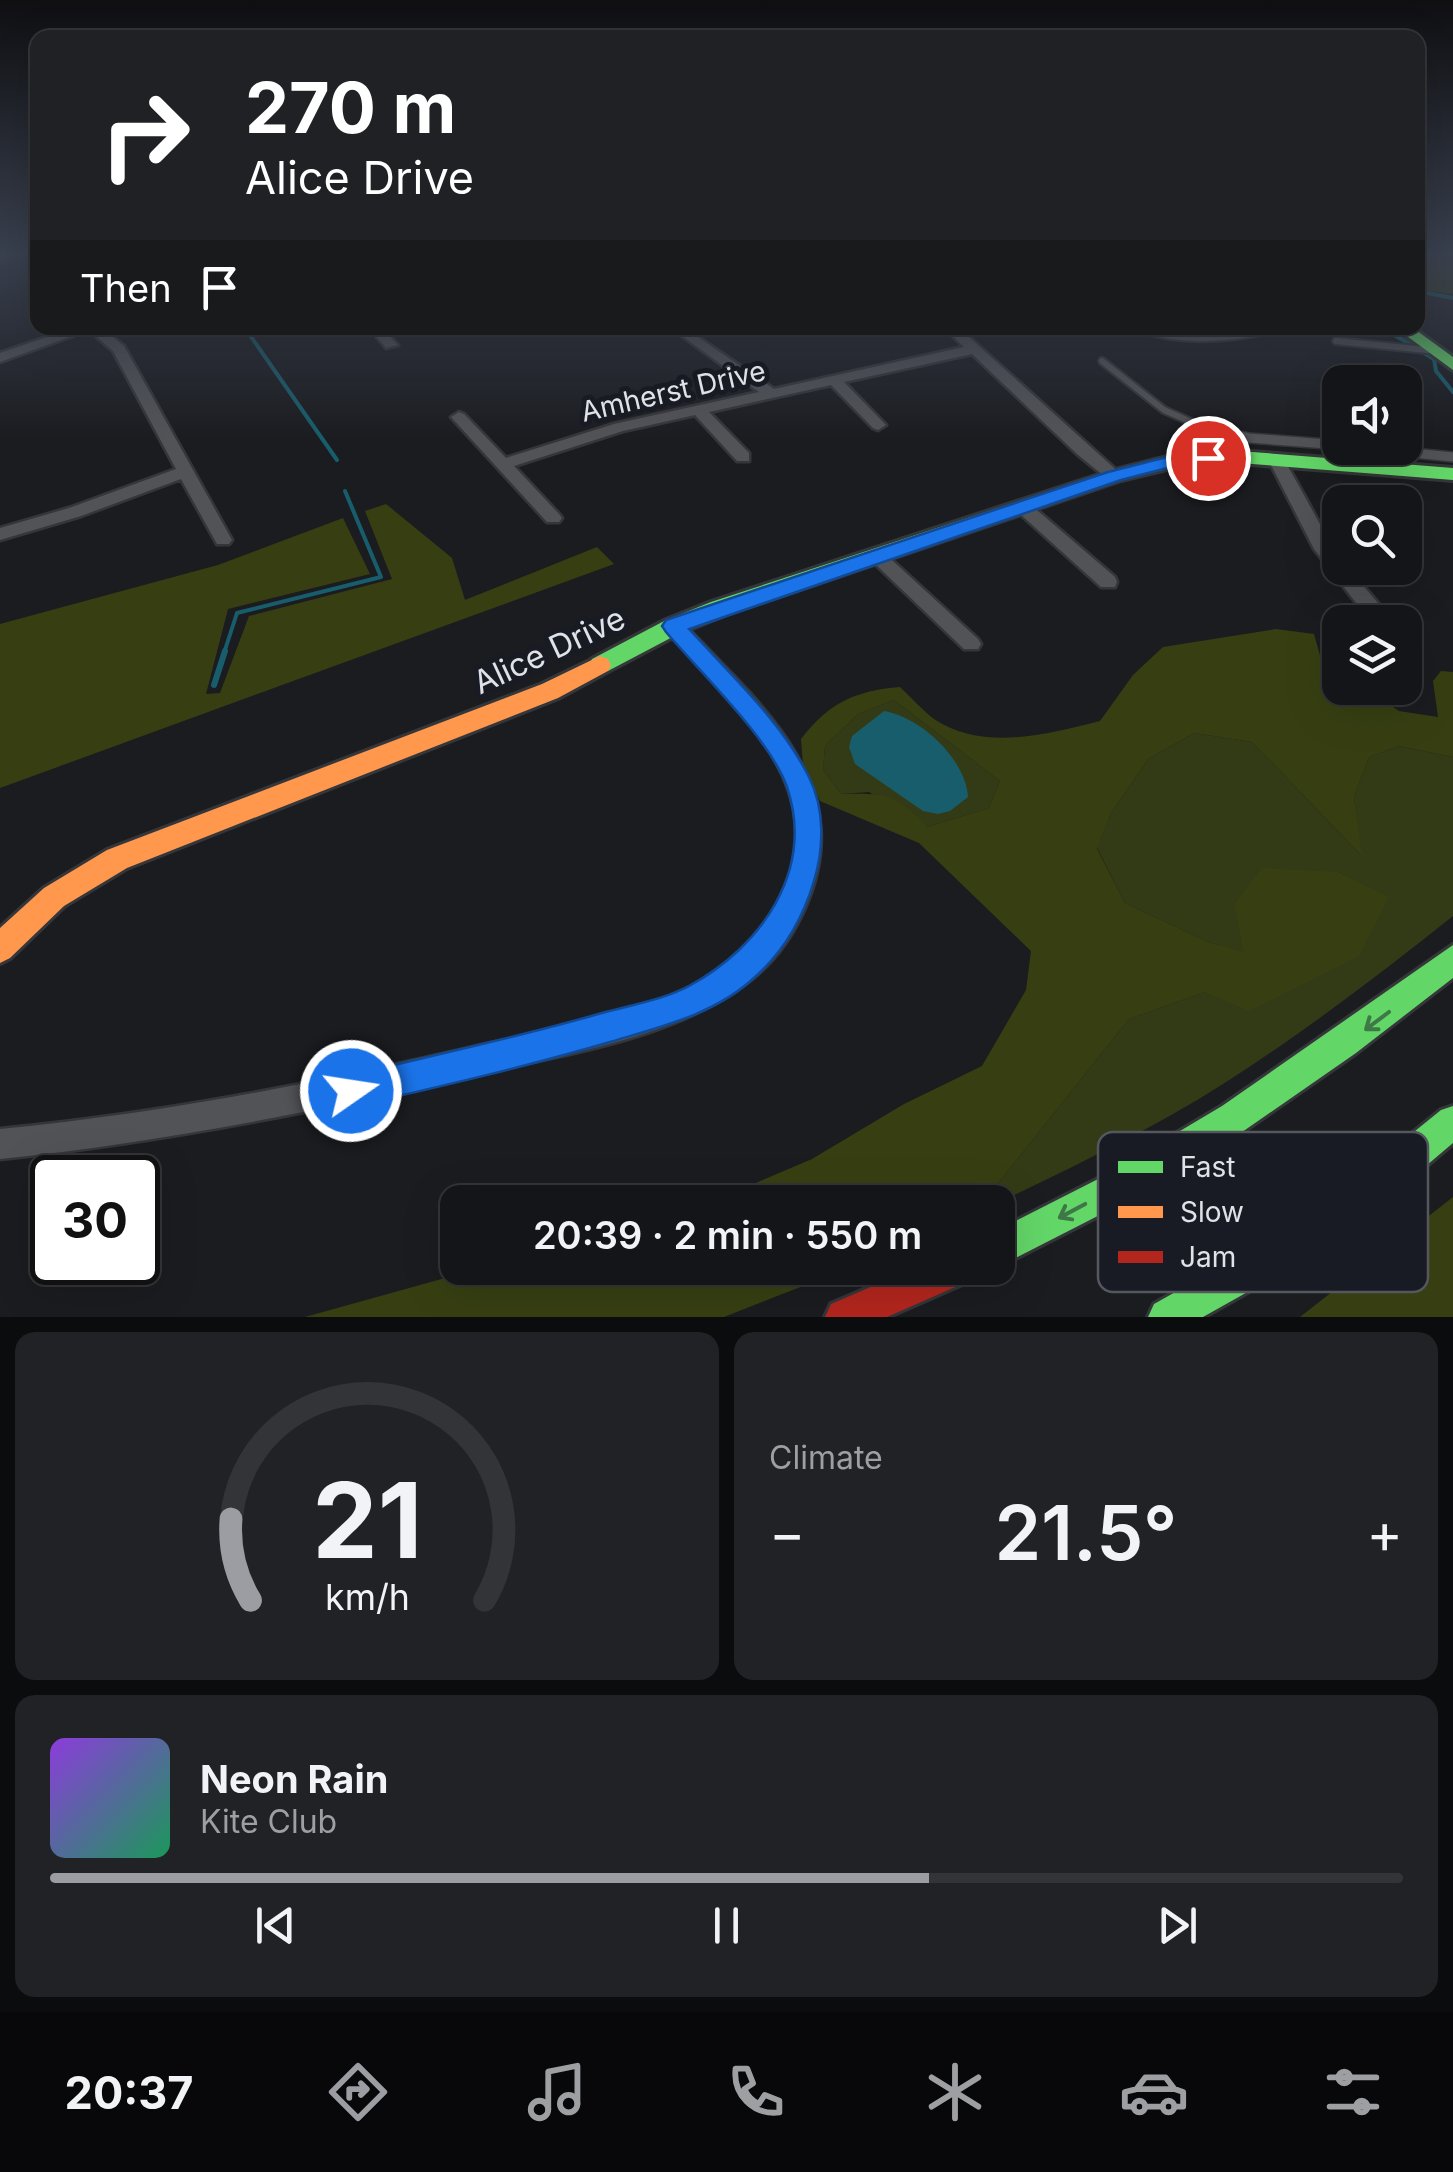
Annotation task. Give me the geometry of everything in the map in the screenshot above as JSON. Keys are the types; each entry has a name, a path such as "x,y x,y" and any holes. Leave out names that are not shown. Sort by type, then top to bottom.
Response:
{"main road":[{"path":"1412,335 1433,354"},
{"name":"Alice Drive","path":"0,948 56,892 117,858 550,690 674,626 1115,476 1175,460 1322,460"},
{"name":"Alice Drive","path":"1422,464 1453,474"},
{"path":"1216,1132 1294,1084 1453,960"},
{"path":"1428,1143 1453,1122"},
{"path":"1015,1240 1098,1198"},
{"path":"844,1317 917,1285"},
{"path":"1167,1317 1212,1292"}],"street":[{"path":"0,358 64,335"},
{"path":"102,335 119,349 223,540"},
{"path":"383,335 392,345"},
{"path":"690,335 770,394"},
{"path":"959,335 1083,452 1115,476"},
{"name":"Amherst Drive","path":"502,464 586,436 974,349"},
{"path":"835,380 878,425"},
{"path":"698,409 743,457"},
{"path":"459,417 553,518"},
{"path":"1276,459 1320,545 1369,605"},
{"path":"0,534 75,512 186,471"},
{"path":"1025,509 1108,582"},
{"path":"876,556 971,644"},
{"path":"0,1144 196,1120 351,1091 555,1043 669,1010 696,999 742,969 774,935 794,901 808,856 806,810 798,782 778,748 674,626"}],"lane":[{"path":"1164,335 1173,339 1230,339 1249,335"},
{"path":"1213,335 1230,339"},
{"path":"1336,341 1433,354"},
{"path":"1102,361 1164,410 1201,427 1236,436 1322,443"},
{"path":"1422,460 1453,457"}],"green space":[{"path":"386,504 452,558 465,600 597,547 614,564 0,788 0,624 218,565 343,518 370,574 228,609 206,694 220,693 249,616 392,579 365,511"},
{"path":"1276,629 1314,634 1322,660 1322,705 1390,705 1399,711 1438,717 1433,681 1441,671 1453,672 1453,757 1399,746 1369,757 1354,797 1362,856 1252,742 1194,733 1148,759 1110,815 1097,849 1125,903 1208,942 1244,952 1234,904 1262,868 1338,872 1389,897 1359,956 1249,1011 1205,992 1129,1019 997,1185 751,1185 812,1159 904,1104 982,1066 1026,990 1031,951 919,843 820,801 803,765 801,739 822,716 844,701 900,687 934,719 973,735 1016,737 1059,731 1100,721 1133,675 1163,647","holes":["894,700 1000,781 989,808 927,827 889,798 841,794 823,770 825,746 858,714"]},
{"path":"894,700 1000,781 989,808 927,827 869,792 841,794 823,770 825,746 858,714"},
{"path":"1194,733 1252,742 1361,855 1354,797 1369,757 1399,746 1453,757 1453,916 1253,1065 1139,1132 1098,1132 1098,1154 1015,1195 1015,1185 997,1185 1129,1019 1205,992 1389,898 1338,872 1245,953 1208,942 1125,903 1097,848 1110,815 1148,759"},
{"path":"1453,1197 1453,1317 1300,1317 1332,1292 1428,1292 1428,1217"},
{"path":"440,1279 440,1285 806,1285 724,1317 305,1317"}],"water":[{"path":"884,711 912,722 939,742 959,769 968,797 950,811 923,811 855,764 849,747 852,736"}],"waterway":[{"path":"250,335 337,460"},
{"path":"1395,335 1434,359 1436,371 1453,392"},
{"path":"224,653 237,613 381,577 345,491"},
{"path":"214,685 225,651"}],"traffic: fast":[{"path":"1413,335 1453,365"},
{"path":"600,665 674,626 719,608 1115,476 1175,461 1239,457 1453,474"},
{"path":"1212,1132 1345,1042 1453,960"},
{"path":"1428,1143 1453,1122"},
{"path":"1015,1241 1098,1198"},
{"path":"1167,1317 1212,1292"}],"traffic: slow":[{"path":"0,948 54,897 117,859 550,691 600,665"}],"traffic: jam":[{"path":"844,1317 917,1285"}],"route":[{"path":"351,1091 555,1043 669,1010 696,999 742,969 774,935 794,901 808,856 808,824 798,782 772,739 674,626 1115,476 1175,460 1208,458"}]}
